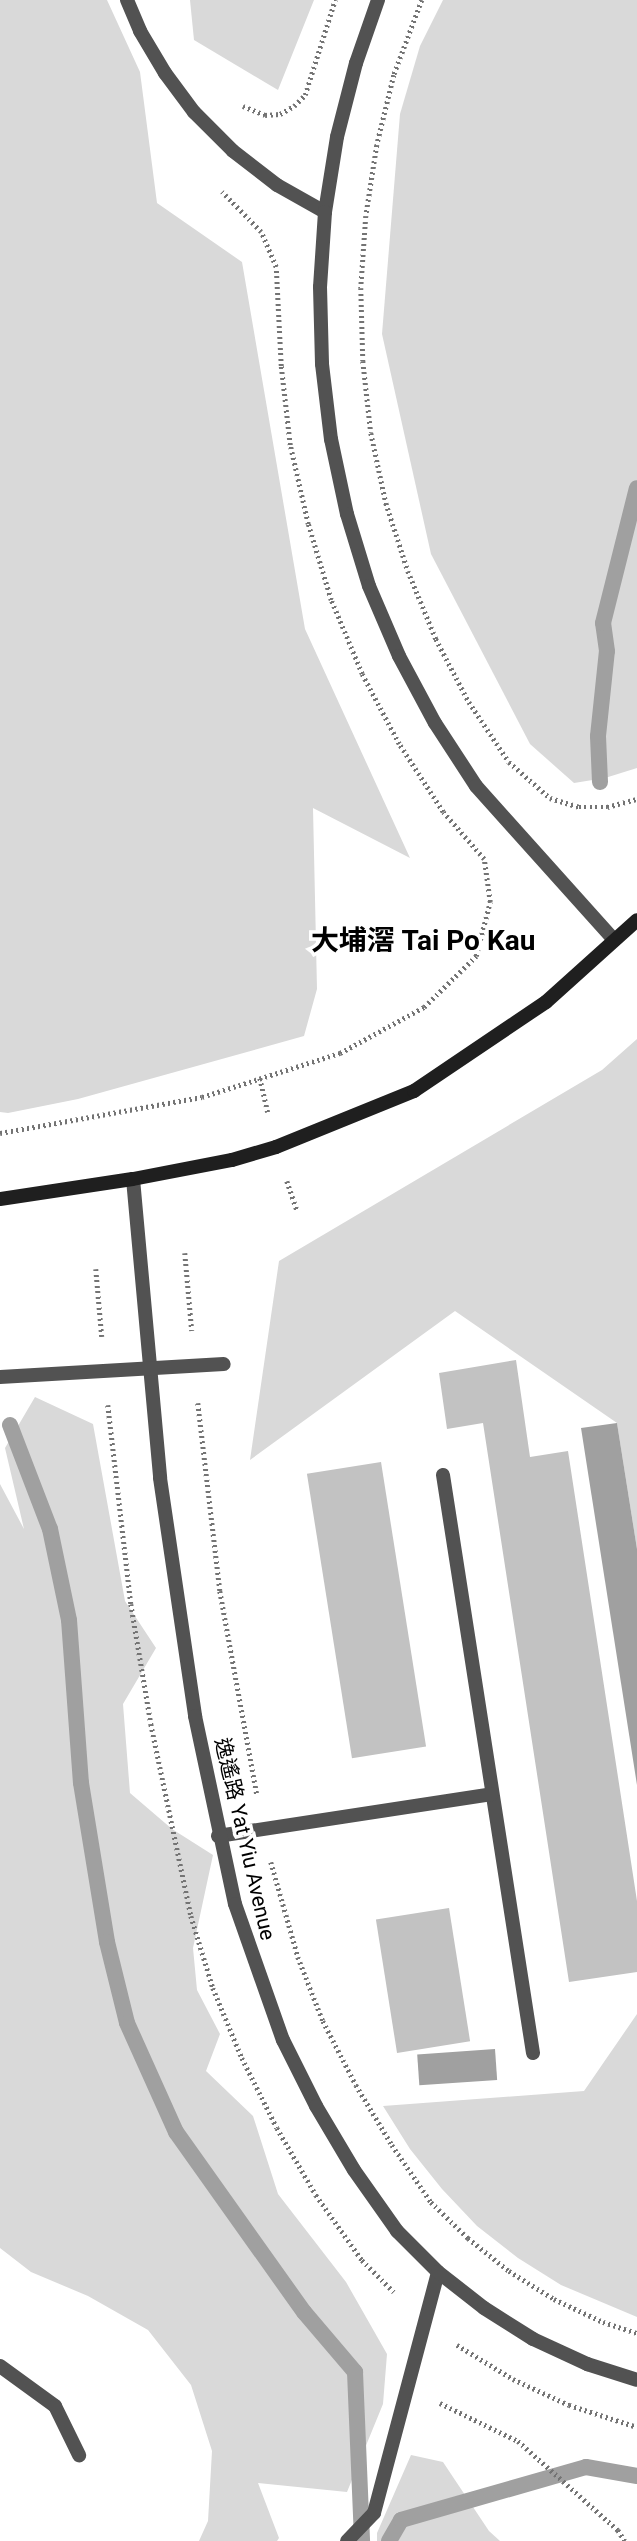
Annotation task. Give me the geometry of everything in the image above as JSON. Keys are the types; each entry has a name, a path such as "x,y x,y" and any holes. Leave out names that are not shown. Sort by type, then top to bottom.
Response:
{"main road":[{"path":"0,1199 134,1180 232,1160 276,1147 414,1091 546,1002 637,920"}],"street":[{"path":"127,0 159,63 194,112 233,151 277,185 325,212"},
{"path":"378,0 356,63 340,125 325,212 320,287 322,364 331,439 347,513 369,586 405,667 435,723 476,786 614,940"},
{"name":"逸遙路 Yat Yiu Avenue","path":"134,1180 150,1368 175,1597 218,1836 235,1904 257,1973 283,2040 316,2106 397,2231 438,2272 484,2308 533,2339 587,2364 637,2380"},
{"path":"0,1377 224,1364"},
{"path":"443,1475 533,2053"},
{"path":"218,1836 492,1794"},
{"path":"349,2540 374,2513 438,2272"},
{"path":"0,2367 55,2406 79,2455"}],"path":[{"path":"240,103 265,115 280,114 294,106 305,94 335,0"},
{"path":"422,0 394,75 377,145 366,216 362,276 365,373 371,433 386,503 408,571 436,639 469,702 509,762 550,797 579,807 607,807 637,799"},
{"path":"0,1133 202,1097 340,1053 424,1007 476,956 490,902 484,859 443,812 399,744 362,674 331,600 308,524 290,445 281,366 276,267 261,232 218,188"},
{"path":"408,2388 517,2441 618,2530 625,2541"}],"shaded area":[{"path":"0,0 107,0 140,72 157,203 242,262 305,629 410,858 313,808 317,989 304,1036 78,1099 8,1113 0,1112"},
{"path":"190,0 314,0 278,90 194,40"},
{"path":"443,0 637,0 637,768 605,778 574,783 530,744 431,554 382,334 400,114 420,46"},
{"path":"637,1039 637,1549 617,1423 455,1311 250,1460 279,1261 602,1070"},
{"path":"35,1397 93,1424 125,1601 156,1648 123,1704 130,1793 172,1829 213,1855 193,1948 197,1990 220,2034 206,2071 253,2116 278,2194 346,2282 387,2354 383,2404 347,2492 258,2483 279,2538 277,2541 199,2541 208,2521 212,2451 191,2385 148,2330 88,2296 31,2272 0,2248 0,1484 24,1529 5,1448"},
{"path":"617,1423 637,1549 637,1785 581,1428"},
{"path":"637,2014 637,2317 561,2285 518,2258 477,2226 442,2189 410,2149 383,2106 584,2091"},
{"path":"495,2049 497,2080 419,2085 417,2054"},
{"path":"411,2455 443,2462 489,2531 500,2541 377,2541 377,2533"}],"building":[{"path":"516,1360 530,1457 568,1451 637,1901 637,1972 569,1982 483,1423 447,1429 439,1373"},
{"path":"381,1462 426,1746 352,1758 307,1474"},
{"path":"449,1908 470,2041 397,2053 376,1920"}],"waterway":[{"path":"600,782 598,736 607,651 603,623 637,488"},
{"path":"10,1425 50,1529 69,1620 81,1783 107,1942 127,2023 176,2132 304,2312 355,2372 362,2541"},
{"path":"389,2541 401,2520 586,2467 637,2476"}],"district":[{"name":"大埔滘 Tai Po Kau","path":"423,941"}]}
